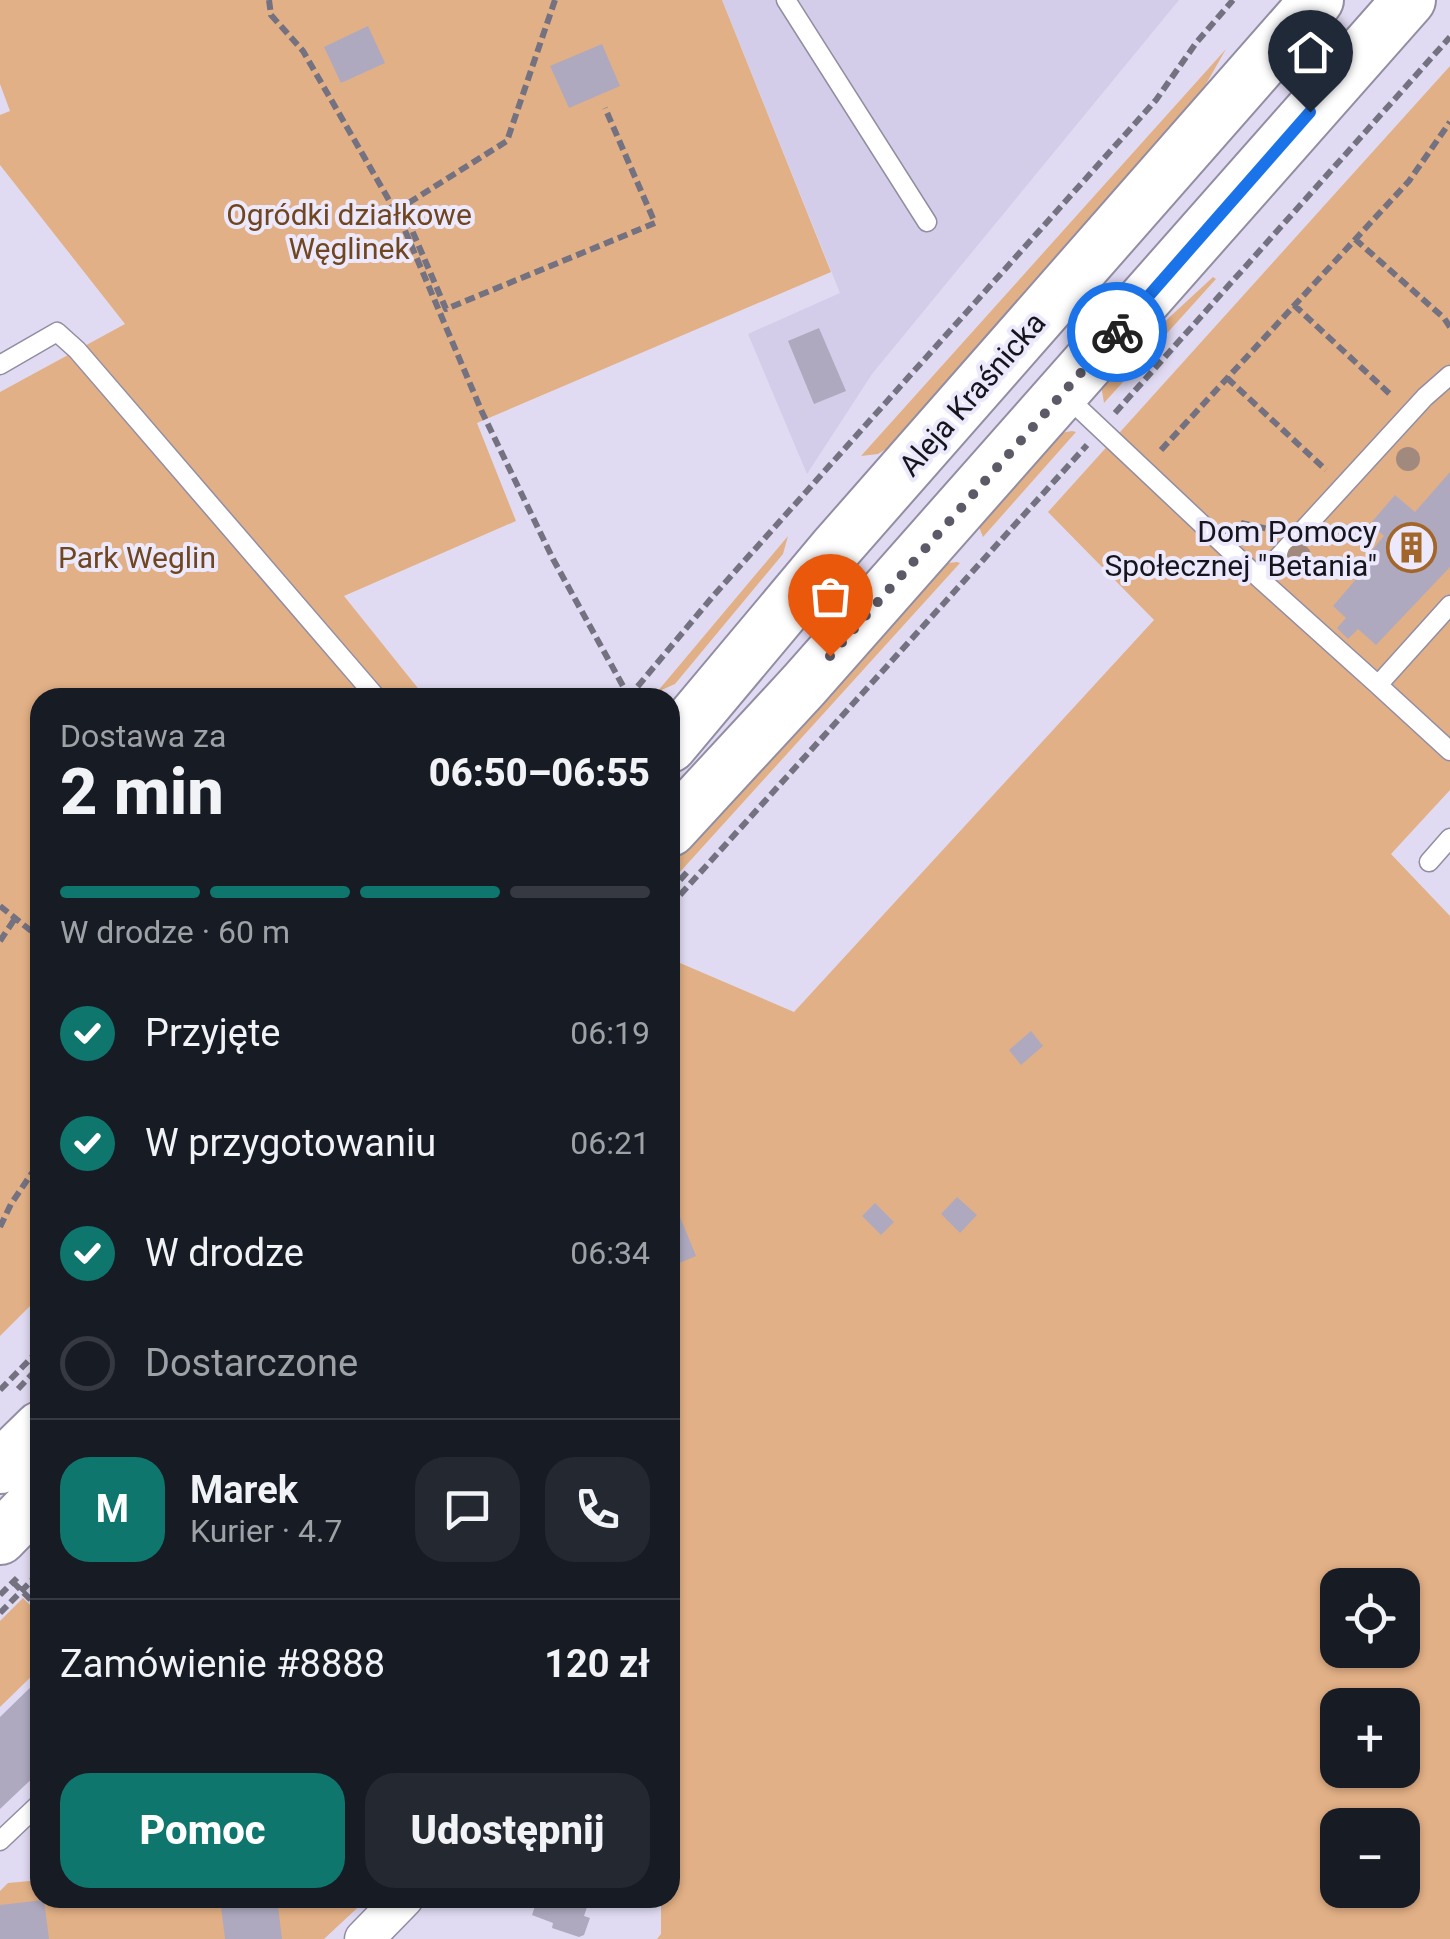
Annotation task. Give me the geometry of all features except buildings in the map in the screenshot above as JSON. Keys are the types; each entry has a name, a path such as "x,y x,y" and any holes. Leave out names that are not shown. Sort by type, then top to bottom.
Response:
{"main road":[{"name":"Aleja Kraśnicka","path":"680,734 836,549 1316,0"},
{"path":"680,819 804,685 1098,402 1410,0"},
{"path":"0,1467 30,1438"},
{"path":"7,1560 30,1517"}],"street":[{"path":"364,1939 394,1908"}],"lane":[{"path":"786,0 927,222"},
{"path":"0,365 57,332 77,350 368,688"},
{"path":"1259,578 1425,397 1450,375"},
{"path":"1098,402 1102,428 1259,578 1450,751"},
{"path":"1378,685 1450,604"},
{"path":"1429,862 1450,838"},
{"path":"0,1841 30,1812"}],"path":[{"path":"269,0 272,15 304,51 401,220 490,429 553,559 624,688"},
{"path":"556,0 507,140 402,207 446,308 655,224 605,108"},
{"path":"637,688 739,567 1156,100 1196,43 1234,0"},
{"path":"1098,402 1450,37"},
{"path":"1161,450 1409,181 1450,122"},
{"path":"1355,239 1444,318 1450,328"},
{"path":"1294,305 1397,401"},
{"path":"1228,378 1330,475"},
{"path":"1098,402 1131,421"},
{"path":"680,895 1102,428 1098,402"},
{"path":"1151,440 1175,464"},
{"path":"1233,516 1252,527 1276,528"},
{"path":"0,906 30,931"},
{"path":"0,941 14,920"},
{"path":"0,1227 30,1175"},
{"path":"0,1390 30,1359"},
{"path":"7,1560 30,1599"},
{"path":"0,1613 30,1583"}],"shaded area":[{"path":"722,0 1179,0 872,374 807,474 748,334 840,293"}],"green space":[{"name":"Ogródki działkowe Węglinek","path":"0,0 722,0 831,272 477,423 516,521 344,596 418,688 30,688 30,1306 0,1336 0,392 125,324 0,165 0,115 10,111 0,84"},
{"path":"1226,49 1186,119 930,407 886,449 861,456"},
{"path":"1450,66 1450,790 1391,854 1450,916 1450,1939 657,1939 661,1934 661,1908 680,1908 680,963 794,1012 1154,620 1048,512"},
{"path":"1213,277 1216,279 1104,403 1101,385 1108,374"},
{"path":"1076,432 983,537 979,527 981,515 1060,433"},
{"path":"788,536 783,554 675,684 660,688"},
{"path":"960,563 680,872 680,848 939,564"},
{"path":"23,1598 30,1605 30,1678 0,1707 0,1621"},
{"path":"30,1881 30,1908 357,1908 324,1939 0,1939 0,1891 8,1883"}],"way so far":[{"path":"830,656 1117,332"}],"place":[{"name":"Dom Pomocy Społecznej \"Betania\"","path":"1412,548"}],"route":[{"path":"1117,332 1310,112"}],"park label":[{"name":"Park Weglin","path":"137,557"}]}
